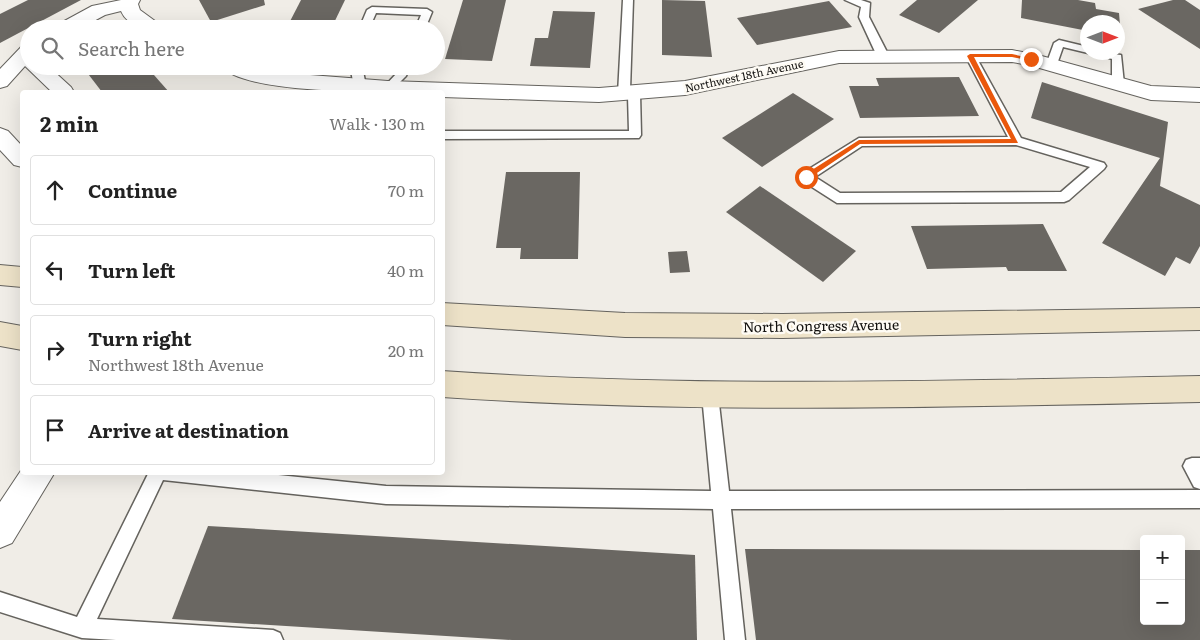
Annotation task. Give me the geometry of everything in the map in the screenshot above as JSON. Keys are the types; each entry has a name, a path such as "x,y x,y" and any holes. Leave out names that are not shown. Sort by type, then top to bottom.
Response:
{"main road":[{"path":"0,275 20,278"},
{"name":"North Congress Avenue","path":"445,314 625,325 782,326 1200,319"},
{"path":"0,334 20,338"},
{"path":"445,384 624,394 795,396 1200,389"}],"street":[{"path":"81,20 99,10 130,2 131,12 143,20"},
{"name":"Northwest 18th Avenue","path":"445,91 629,94 718,83 792,65 839,57 1012,56 1052,65 1151,94 1200,95"},
{"path":"0,81 20,65"},
{"path":"46,75 62,90"},
{"name":"Northwest 18th Avenue","path":"250,75 280,86 305,87 358,76 384,90"},
{"path":"0,136 20,157"},
{"path":"0,531 37,475"}],"lane":[{"path":"445,135 635,135 629,94 628,0"},
{"path":"850,0 869,2 864,17 883,56"},
{"path":"368,20 372,10 427,12 424,20"},
{"path":"1052,65 1058,43 1080,48"},
{"path":"970,56 1016,141 1100,166 1064,197 837,198 806,177 859,142 1016,141"},
{"path":"1117,60 1118,84"},
{"path":"387,90 401,75"},
{"path":"710,395 735,640"},
{"path":"1200,466 1192,466 1200,481"},
{"path":"82,628 157,475"},
{"path":"193,475 386,495 720,500 1200,499"},
{"path":"0,602 82,628 273,640"}],"building":[{"path":"28,0 81,0 43,20 20,20 20,32 0,43 0,14"},
{"path":"199,0 264,0 265,5 217,20 210,20"},
{"path":"301,0 345,0 335,20 291,20"},
{"path":"463,0 506,0 492,61 445,59"},
{"path":"662,0 705,1 712,57 662,55"},
{"path":"917,0 978,0 939,33 899,15"},
{"path":"1022,0 1078,0 1095,3 1096,9 1119,13 1119,15 1080,15 1080,29 1021,18"},
{"path":"1173,0 1185,0 1200,10 1200,49 1138,9"},
{"path":"829,1 852,27 757,45 737,18"},
{"path":"553,11 595,12 590,68 530,66 535,38 548,38"},
{"path":"89,75 154,75 167,90 100,90"},
{"path":"959,77 979,116 860,118 849,86 879,86 876,78"},
{"path":"1042,82 1168,122 1160,186 1200,205 1200,246 1190,264 1176,257 1165,276 1102,243 1160,158 1031,118"},
{"path":"793,93 834,119 762,167 722,138"},
{"path":"506,172 580,172 578,259 520,259 521,248 496,248"},
{"path":"760,186 856,251 823,282 726,212"},
{"path":"1043,224 1067,271 1008,271 1006,267 927,269 911,226"},
{"path":"687,251 690,272 670,273 668,252"},
{"path":"208,526 695,555 697,640 512,640 172,619"},
{"path":"745,549 1140,550 1140,625 1185,625 1185,550 1200,550 1200,640 756,640"}],"route":[{"path":"806,177 859,142 1016,141 970,56 1012,56 1031,59"}]}
